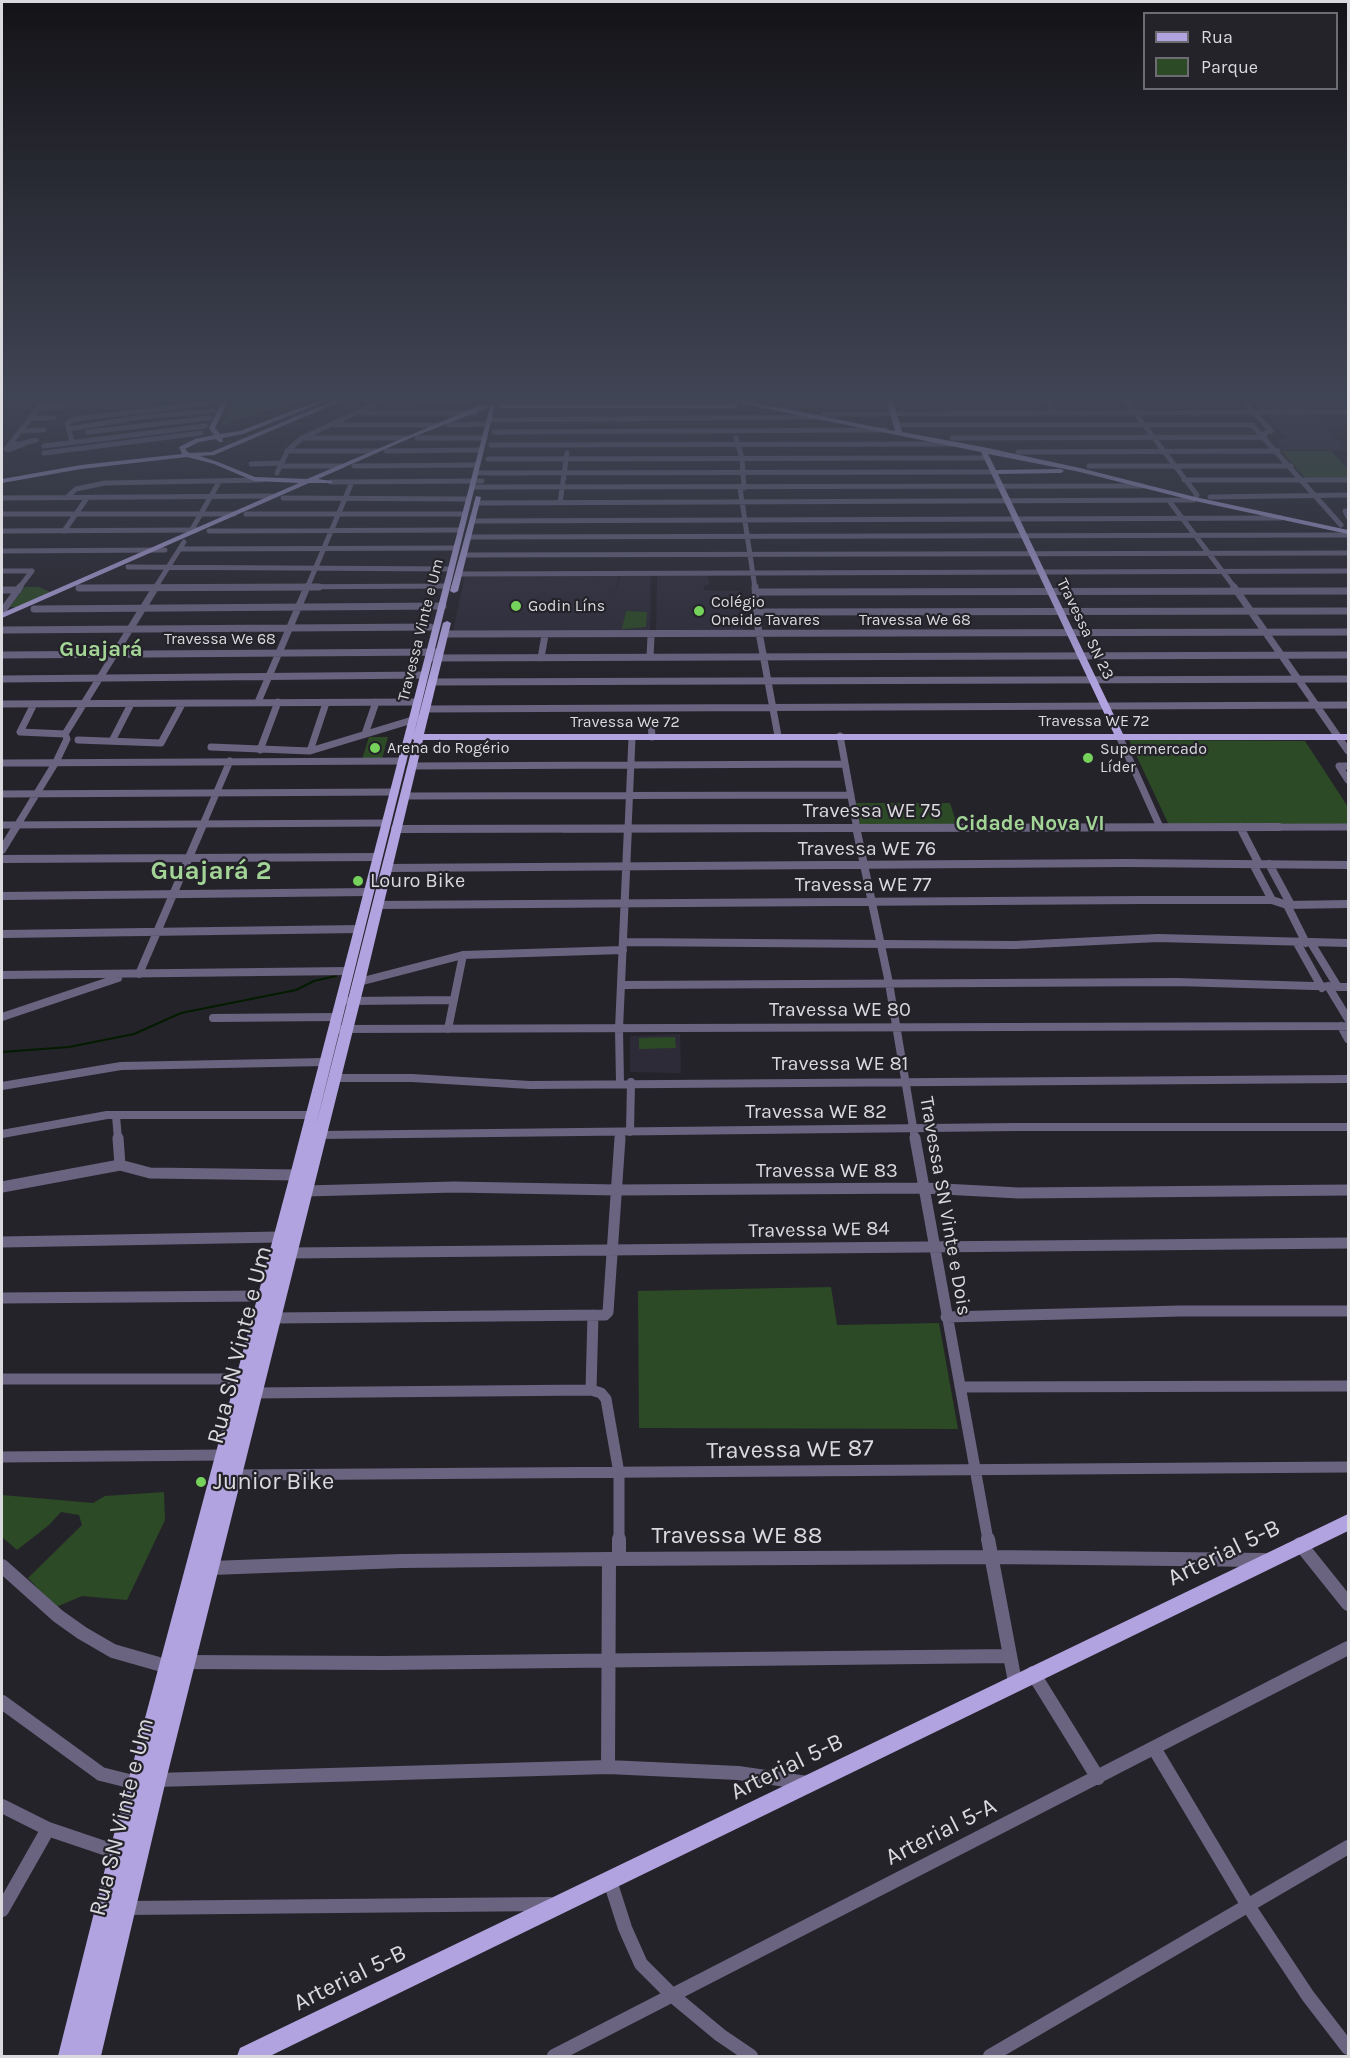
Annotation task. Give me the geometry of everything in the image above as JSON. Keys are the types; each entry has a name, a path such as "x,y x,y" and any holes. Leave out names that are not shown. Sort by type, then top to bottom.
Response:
{"main road":[{"path":"2,611 19,609 271,497"},
{"name":"Travessa Vinte e Um","path":"440,638 450,569 465,514 473,497"},
{"name":"Travessa SN 23","path":"1006,497 1119,736"},
{"path":"1196,497 1348,533"},
{"path":"1197,497 1345,526"},
{"path":"2,623 165,550 183,546 209,531 283,498"},
{"name":"Travessa Vinte e Um","path":"413,719 459,574 472,521 472,501"},
{"name":"Travessa Vinte e Um","path":"424,713 431,682 428,670"},
{"name":"Rua SN Vinte e Um","path":"338,1025 354,1001 377,905 382,863 414,737 424,713"},
{"name":"Rua SN Vinte e Um","path":"413,719 414,737"},
{"name":"Travessa WE 72","path":"840,736 1344,737"},
{"name":"Travessa We 72","path":"414,737 840,736"},
{"name":"Rua SN Vinte e Um","path":"178,1665 211,1568 232,1475 243,1379 311,1115 338,1025 340,1002 359,929 369,892 382,863"},
{"name":"Rua SN Vinte e Um","path":"90,2056 126,1908 136,1824 178,1665 224,1455 254,1393 274,1318 333,1078 330,1056"},
{"path":"265,1291 282,1285"},
{"name":"Arterial 5-B","path":"248,2056 812,1783 1264,1560 1348,1522"},
{"name":"Rua SN Vinte e Um","path":"69,2056 118,1853 136,1824"}],"street":[{"path":"2,498 206,497"},
{"path":"2,531 194,530 211,497"},
{"path":"560,503 561,497"},
{"path":"743,497 763,657 777,736"},
{"path":"283,498 560,503 743,503 1170,502 1196,497"},
{"path":"1210,498 1244,497"},
{"path":"1319,497 1345,526"},
{"path":"64,531 87,498"},
{"path":"258,702 299,608 335,516 346,498"},
{"path":"1170,502 1252,611 1316,705 1344,737 1348,751"},
{"path":"1348,511 1345,511 1348,517"},
{"path":"2,514 234,514"},
{"path":"246,514 335,516 465,514"},
{"path":"472,521 1281,518"},
{"path":"209,531 460,530"},
{"path":"468,537 1195,536 1348,533"},
{"path":"2,850 56,762 67,738 65,734 183,546 323,549 455,548"},
{"path":"2,551 165,550"},
{"path":"464,555 1348,553"},
{"path":"128,567 450,569"},
{"path":"2,571 32,571 2,611"},
{"path":"459,574 1348,571"},
{"path":"79,588 448,586"},
{"path":"2,590 18,590"},
{"path":"756,592 1348,591"},
{"path":"34,609 443,606"},
{"path":"758,612 1348,611"},
{"path":"2,630 430,627"},
{"path":"1070,633 1348,632"},
{"name":"Travessa We 68","path":"760,634 1070,633"},
{"path":"440,638 760,634"},
{"path":"541,658 545,635"},
{"path":"650,657 651,636"},
{"name":"Travessa We 68","path":"2,655 278,652 541,658 1348,656"},
{"path":"2,679 268,678 428,670"},
{"path":"431,682 1348,679"},
{"path":"260,750 278,702"},
{"path":"365,734 376,702"},
{"path":"2,704 417,702"},
{"path":"310,751 326,703"},
{"path":"34,704 19,730 23,733 65,734"},
{"path":"112,741 131,704"},
{"path":"78,740 161,743 182,704"},
{"path":"211,747 310,751 413,719 424,713 771,706 1348,705"},
{"path":"651,721 652,737"},
{"name":"Travessa SN Vinte e Dois","path":"840,736 879,946 889,983 933,1246 1010,1656 1098,1778"},
{"name":"Travessa SN 23","path":"1119,736 1160,827"},
{"path":"620,1082 620,1029 627,903 628,796 632,738"},
{"path":"139,974 230,761"},
{"path":"2,763 230,761 630,765 845,764"},
{"path":"1345,766 1348,780"},
{"path":"2,794 216,792 628,796 851,795"},
{"name":"Travessa WE 75","path":"2,825 204,824 627,828 1348,827"},
{"path":"1240,827 1260,864 1289,905 1305,943 1348,1019"},
{"name":"Travessa WE 76","path":"2,858 190,856 382,863 627,867 1348,865"},
{"path":"1260,864 1272,900"},
{"path":"2,896 369,892"},
{"name":"Travessa WE 77","path":"377,905 1272,900 1289,905 1348,904"},
{"path":"2,934 359,929"},
{"path":"359,982 463,955 624,946 1033,945 1158,938 1348,943"},
{"path":"1305,943 1329,987"},
{"path":"448,1029 463,955"},
{"path":"2,975 126,976 348,970"},
{"path":"2,1017 126,976"},
{"path":"622,985 1177,982 1348,987"},
{"path":"340,1002 454,1000"},
{"name":"Travessa WE 80","path":"213,1018 448,1029 1345,1026"},
{"path":"1345,1026 1348,1039"},
{"path":"2,1086 120,1066 330,1056"},
{"name":"Travessa WE 81","path":"333,1078 412,1078 530,1085 620,1082 1348,1079"},
{"path":"274,1318 605,1315 608,1312 617,1190 631,1082"},
{"path":"2,1134 95,1117 311,1115"},
{"path":"116,1116 120,1165"},
{"name":"Travessa WE 82","path":"319,1135 914,1130 1016,1127 1348,1127"},
{"path":"2,1187 120,1165 150,1173 297,1175"},
{"name":"Travessa WE 83","path":"306,1191 454,1187 617,1190 924,1188 1019,1193 1348,1190"},
{"path":"2,1242 279,1237"},
{"name":"Travessa WE 84","path":"289,1253 1348,1244"},
{"path":"2,1298 265,1291"},
{"path":"946,1317 1180,1311 1348,1311"},
{"path":"591,1390 593,1315"},
{"path":"2,1379 243,1379"},
{"path":"960,1387 1348,1386"},
{"path":"254,1393 591,1390 605,1396 619,1473 609,1661 608,1767"},
{"path":"2,1457 224,1455"},
{"name":"Travessa WE 87","path":"232,1475 619,1473 976,1467 1348,1467"},
{"path":"1300,1544 1348,1604"},
{"name":"Travessa WE 88","path":"211,1568 401,1561 614,1559 992,1557 1264,1560"},
{"path":"2,1566 58,1616 113,1651 178,1665 1010,1656"},
{"name":"Arterial 5-A","path":"554,2056 1348,1648"},
{"path":"2,1702 101,1774 147,1782 608,1767 738,1773 812,1783"},
{"path":"1154,1748 1247,1904 1308,1996 1348,2048"},
{"path":"2,1806 48,1830 118,1853"},
{"path":"2,1910 48,1830"},
{"path":"990,2056 1348,1847"},
{"path":"610,1881 625,1928 641,1964 673,1996 720,2035 752,2056"},
{"path":"126,1908 560,1904"}],"shaded area":[{"name":"Godin Líns","path":"465,575 619,575 614,598 620,575 651,575 650,632 453,632"},
{"name":"Colégio Oneide Tavares","path":"657,575 707,575 710,584 705,585 703,590 739,591 744,632 656,632"},
{"path":"680,1034 681,1073 630,1072 630,1036"}],"green space":[{"path":"25,587 39,587 52,593 20,607 10,607"},
{"path":"626,611 647,612 646,627 622,629"},
{"name":"Arena do Rogério","path":"369,737 388,737 382,759 362,759"},
{"path":"1129,740 1305,741 1348,807 1348,824 1169,825"},
{"path":"855,803 950,803 957,825 860,825"},
{"path":"675,1037 676,1048 639,1049 639,1038"},
{"path":"831,1287 837,1325 939,1323 958,1429 639,1428 638,1291"},
{"path":"164,1492 165,1520 127,1600 82,1596 56,1607 28,1578 82,1525 79,1515 61,1512 49,1525 17,1550 2,1537 2,1495 93,1503 105,1496"}],"waterway":[{"path":"2,1052 69,1047 134,1034 181,1013 296,990 314,981 336,976"}],"place":[{"name":"Godin Líns","path":"516,606"},
{"name":"Colégio Oneide Tavares","path":"699,611"},
{"name":"Arena do Rogério","path":"375,748"},
{"name":"Supermercado Líder","path":"1088,758"},
{"name":"Louro Bike","path":"358,881"},
{"name":"Junior Bike","path":"201,1482"}],"district":[{"name":"Guajará","path":"101,650"},
{"name":"Cidade Nova VI","path":"1030,824"},
{"name":"Guajará 2","path":"211,872"}]}
